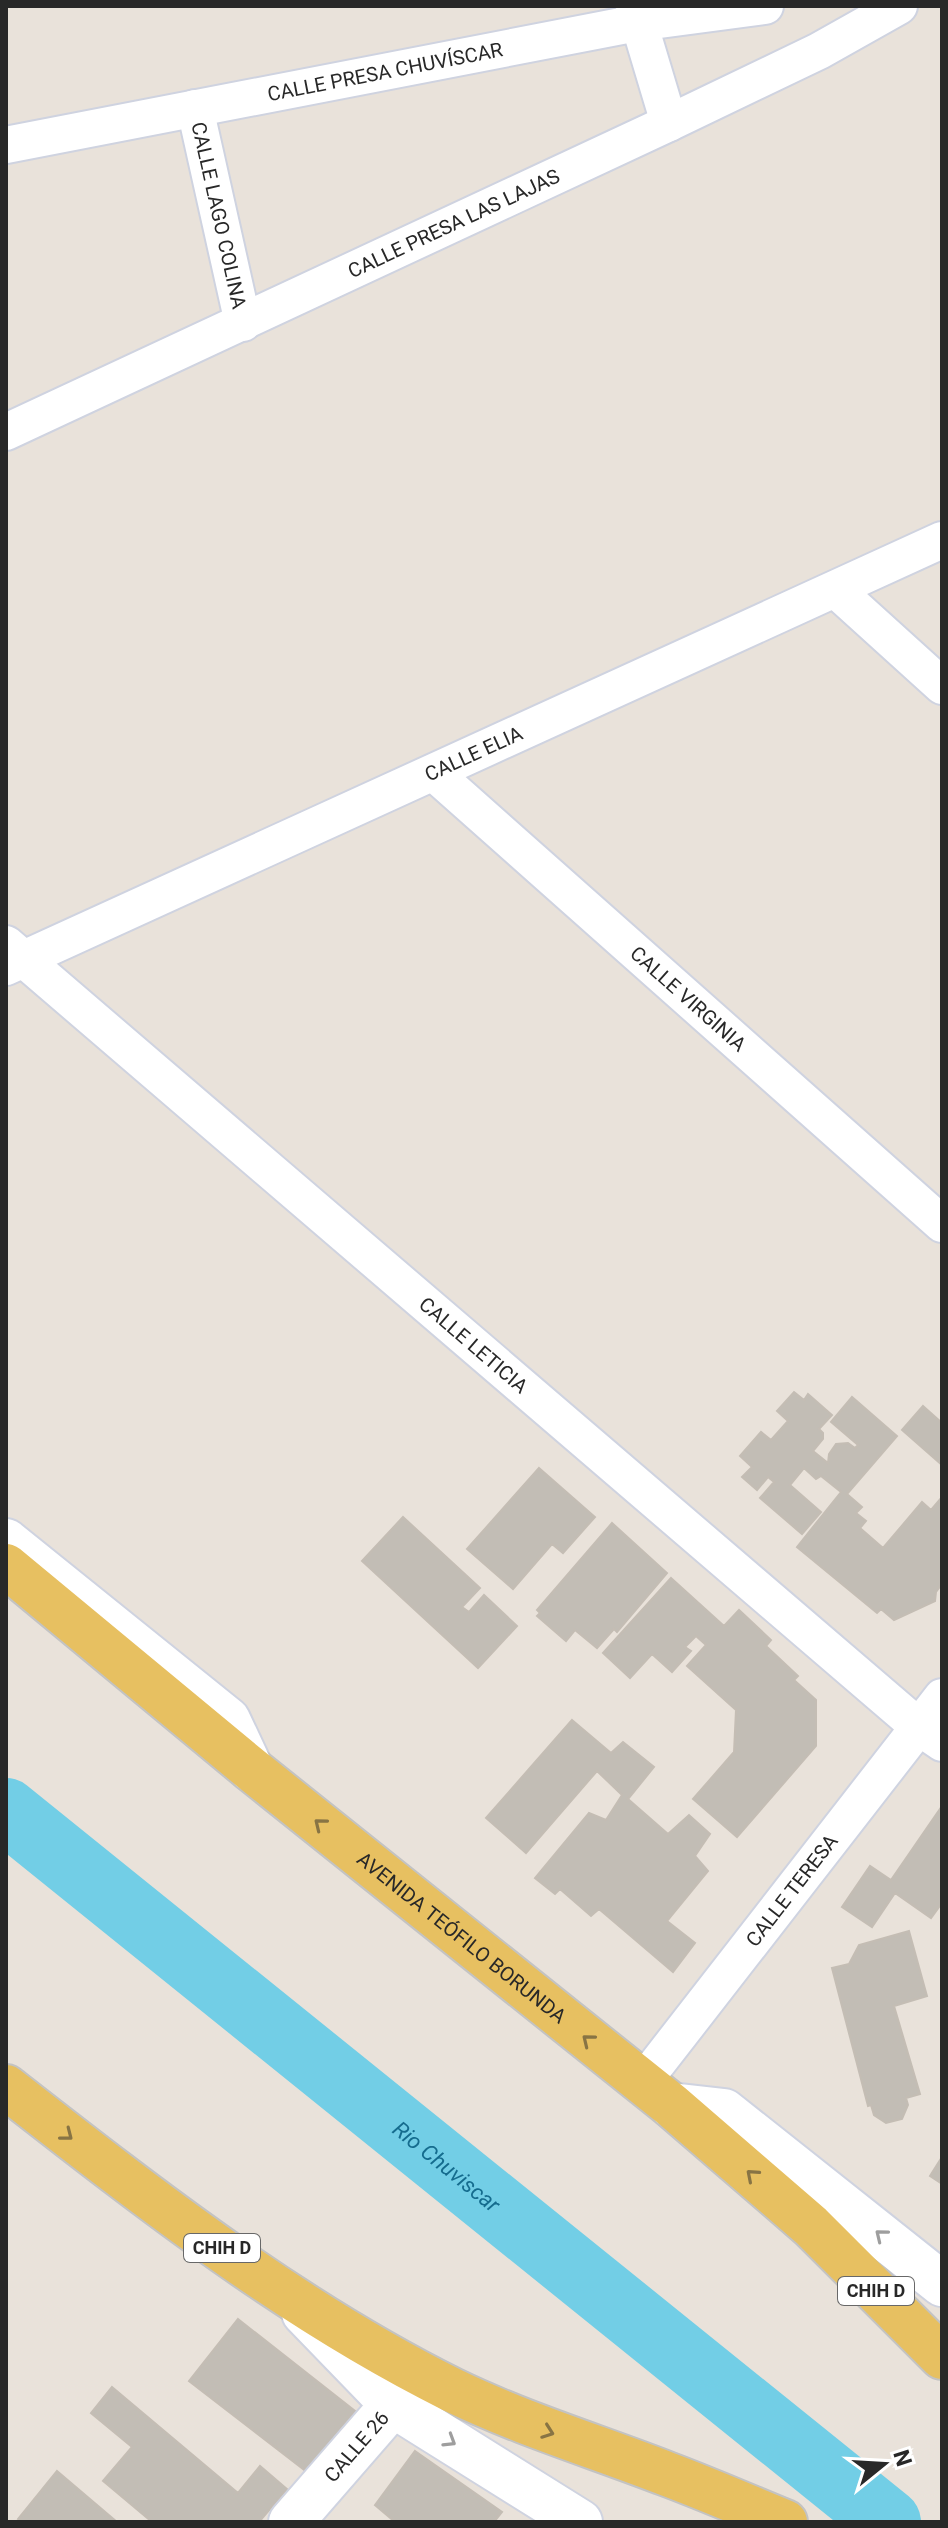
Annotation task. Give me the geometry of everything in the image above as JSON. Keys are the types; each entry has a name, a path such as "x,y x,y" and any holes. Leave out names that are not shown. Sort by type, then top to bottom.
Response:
{"main road":[{"path":"6,1541 228,1720 251,1769"},
{"name":"CHIH D","path":"6,1566 251,1769"},
{"name":"AVENIDA TEÓFILO BORUNDA","path":"251,1769 656,2094 811,2226 942,2357"},
{"name":"CHIH D","path":"6,2087 77,2143 289,2297 436,2381 540,2429 666,2473 785,2522"},
{"path":"656,2094 724,2111 942,2284"},
{"path":"289,2297 393,2405 580,2522"},
{"name":"CALLE 26","path":"291,2522 393,2405 436,2381"}],"street":[{"name":"CALLE PRESA CHUVÍSCAR","path":"6,145 636,14 765,6"},
{"name":"CALLE PRESA LAS LAJAS","path":"6,432 669,123 819,51 899,6"},
{"path":"636,14 669,123"},
{"name":"CALLE LAGO COLINA","path":"195,108 243,323"},
{"name":"CALLE ELIA","path":"11,957 434,773 942,540"},
{"path":"836,590 942,686"},
{"name":"CALLE VIRGINIA","path":"434,773 942,1224"},
{"name":"CALLE LETICIA","path":"11,957 469,1338 931,1735"},
{"name":"CALLE TERESA","path":"656,2094 931,1735 942,1697"}],"building":[{"path":"794,1392 804,1400 808,1394 832,1415 819,1429 823,1439 813,1451 828,1463 829,1454 836,1444 848,1443 855,1448 858,1445 831,1422 852,1397 897,1436 847,1494 862,1507 856,1513 866,1521 860,1528 883,1548 922,1502 931,1510 942,1497 942,1584 936,1592 935,1601 894,1620 881,1609 877,1613 797,1547 841,1492 821,1476 816,1479 804,1468 790,1485 821,1512 802,1534 760,1498 774,1482 768,1477 757,1490 742,1477 752,1467 740,1456 761,1432 771,1440 788,1421 777,1411"},
{"path":"923,1406 942,1423 942,1465 902,1430"},
{"path":"539,1468 595,1517 563,1553 552,1544 513,1589 467,1549"},
{"path":"403,1517 480,1588 462,1607 469,1612 484,1595 517,1626 478,1668 362,1561"},
{"path":"612,1523 667,1573 617,1632 614,1629 597,1648 575,1630 566,1641 537,1616 540,1613 537,1610"},
{"path":"671,1578 724,1626 739,1610 771,1640 766,1646 798,1676 794,1680 816,1700 816,1746 737,1837 693,1799 734,1752 736,1710 687,1666 706,1645 696,1636 685,1647 691,1651 672,1672 652,1654 630,1678 603,1653"},
{"path":"572,1720 611,1753 623,1742 654,1767 628,1799 668,1834 689,1815 710,1834 695,1856 708,1871 667,1921 695,1943 673,1972 599,1909 591,1916 560,1889 555,1894 535,1878 589,1813 606,1820 622,1795 597,1771 526,1853 486,1818"},
{"path":"942,1806 942,1903 931,1918 895,1893 872,1927 842,1907 870,1866 891,1880"},
{"path":"909,1931 927,1996 894,2006 920,2094 906,2098 908,2105 902,2119 886,2123 874,2115 871,2105 868,2106 832,1968 849,1964 859,1945"},
{"path":"942,2157 942,2184 930,2176"},
{"path":"238,2319 355,2411 307,2472 189,2381"},
{"path":"112,2387 238,2493 260,2466 287,2489 259,2522 152,2522 103,2481 132,2447 91,2413"},
{"path":"415,2451 502,2512 494,2522 395,2522 375,2505"},
{"path":"57,2471 117,2522 22,2522 18,2519"}],"waterway":[{"name":"Rio Chuviscar","path":"6,1811 888,2522"}]}
